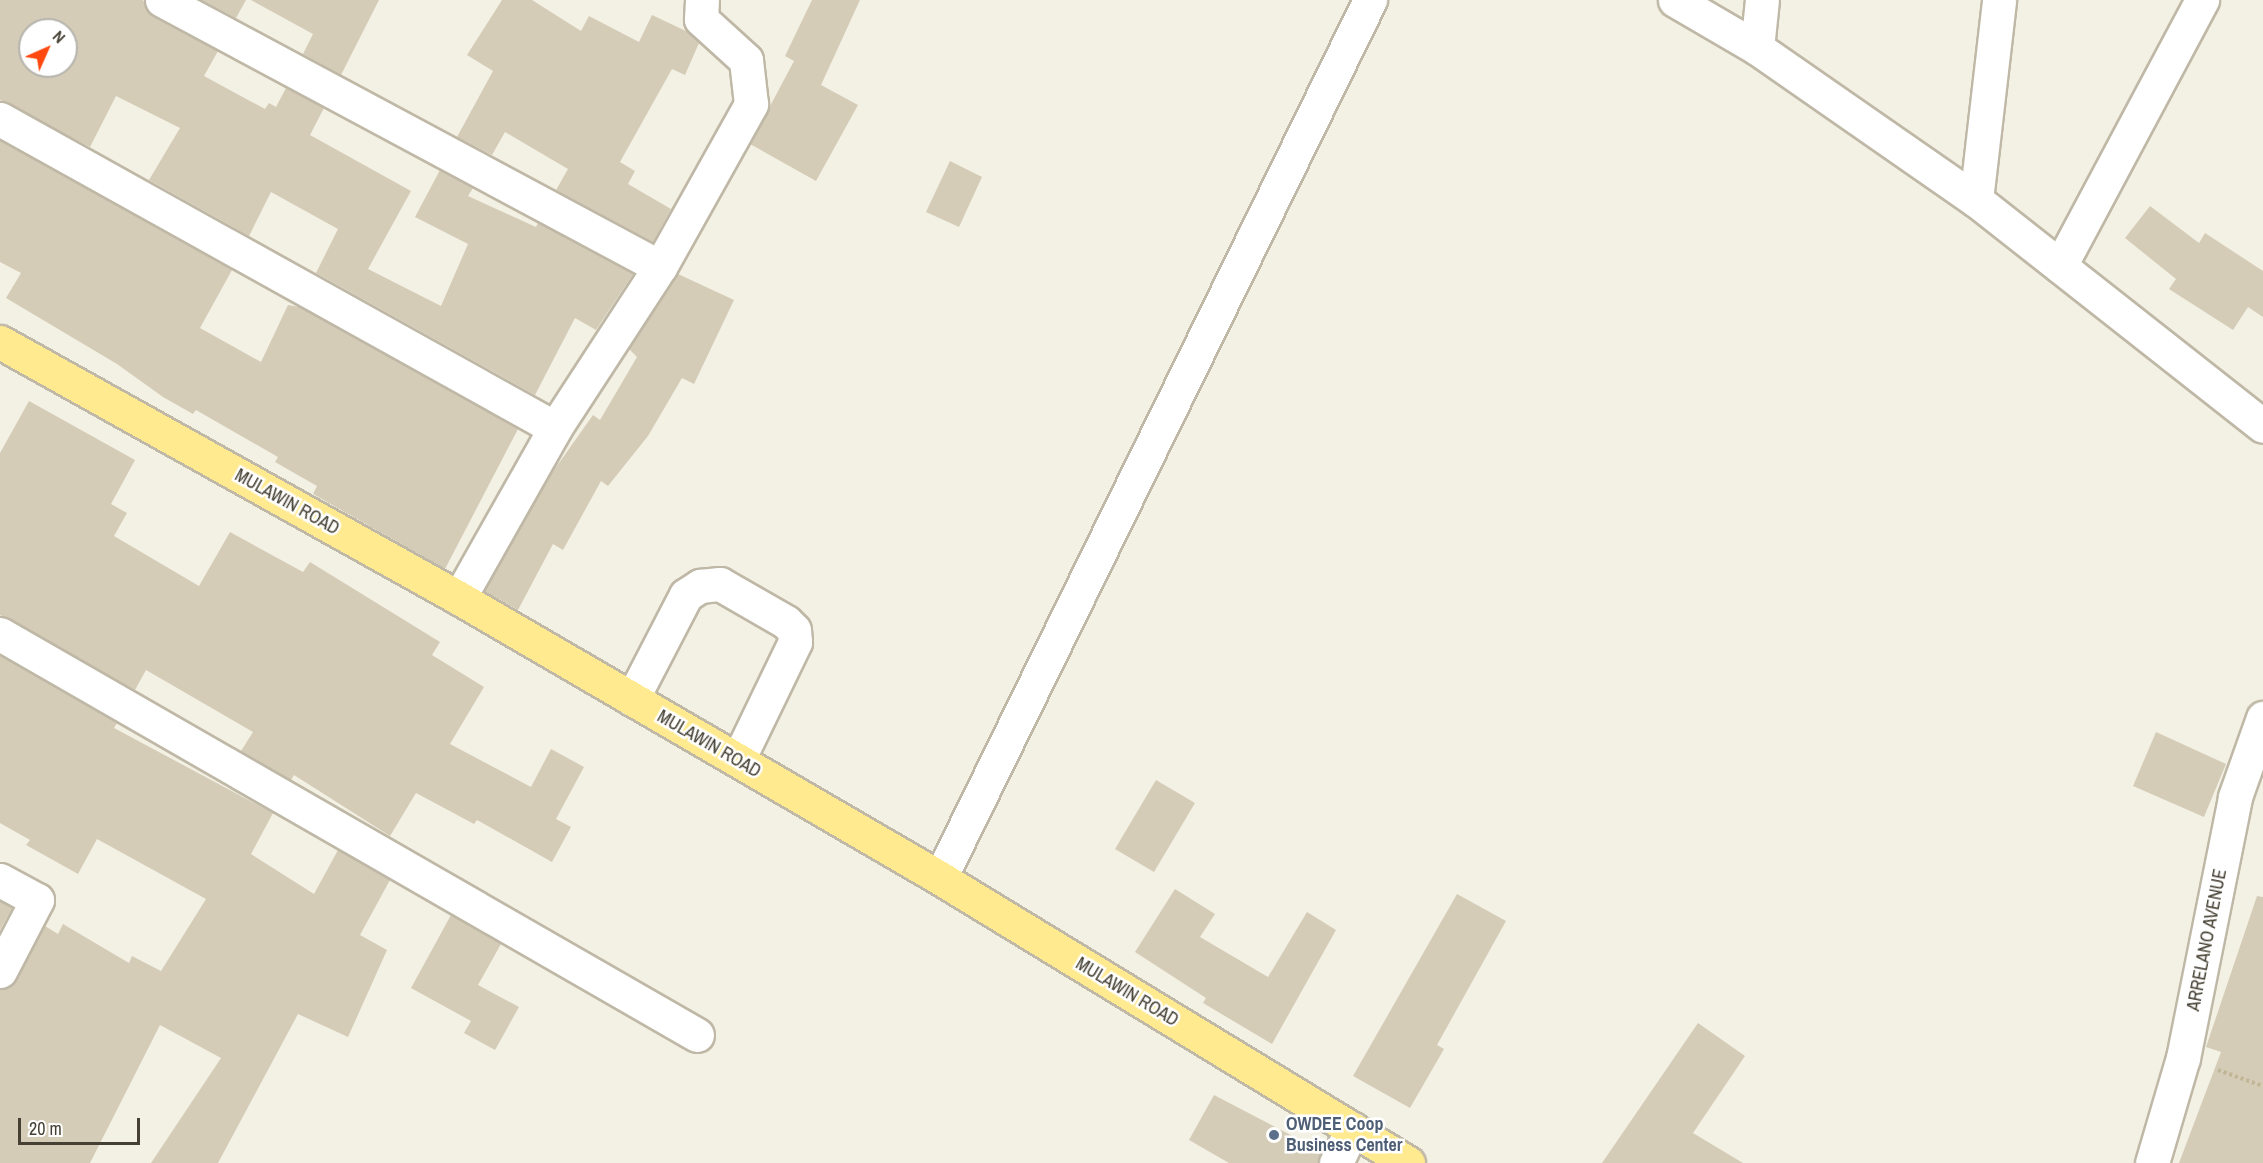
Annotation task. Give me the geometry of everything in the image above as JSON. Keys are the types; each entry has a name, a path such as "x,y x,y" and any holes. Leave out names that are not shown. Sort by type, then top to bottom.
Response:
{"main road":[{"name":"MULAWIN ROAD","path":"0,342 459,598 738,760 940,878 1408,1163"}],"street":[{"path":"162,0 660,267"},
{"path":"459,598 555,428 660,267 751,104 746,60 701,19 702,0"},
{"path":"940,878 1370,0"},
{"path":"1675,0 1757,48 1976,200 2263,426"},
{"path":"1757,48 1762,0"},
{"path":"1976,200 1999,0"},
{"path":"2060,266 2202,0"},
{"path":"0,119 555,428"},
{"path":"632,699 686,595 700,586 720,584 786,622 794,630 795,642 738,760"},
{"path":"0,634 697,1035"},
{"name":"ARRELANO AVENUE","path":"2152,1163 2183,1058 2235,797 2263,718"},
{"path":"0,879 37,900 0,971"},
{"path":"1336,1163 1352,1129"}],"path":[{"path":"2183,1058 2263,1086"}],"building":[{"path":"0,0 143,0 153,17 218,51 204,76 265,109 269,103 276,107 286,88 324,108 310,135 411,191 368,269 441,306 468,244 415,217 440,170 473,188 468,196 536,227 538,223 633,274 596,330 575,318 535,395 316,273 338,229 271,192 249,236 149,180 180,128 116,96 90,147 0,100"},
{"path":"202,0 246,0 236,18"},
{"path":"251,0 379,0 341,75 303,54 313,34"},
{"path":"502,0 532,0 581,31 589,16 639,42 652,15 688,32 699,43 685,75 672,69 620,162 635,171 628,184 671,209 653,242 556,190 568,169 505,132 492,155 457,137 493,71 467,55"},
{"path":"812,0 860,0 821,85 858,105 816,181 750,144 794,61 785,56"},
{"path":"0,140 232,270 200,328 261,362 288,305 299,307 518,429 445,569 313,494 317,486 275,462 278,457 196,410 193,414 163,397 117,364 6,298 21,273 0,262"},
{"path":"950,161 982,177 959,227 926,212"},
{"path":"2150,206 2199,243 2205,233 2263,271 2263,317 2248,307 2233,330 2169,289 2176,279 2125,238"},
{"path":"678,274 734,300 694,384 682,378 648,436 608,486 601,481 563,550 553,544 518,610 484,591 549,477 593,415 600,420 637,357 629,349"},
{"path":"29,401 135,460 111,504 127,513 114,536 199,586 230,532 303,572 310,562 440,642 432,655 484,687 450,744 531,787 551,749 584,767 556,819 571,827 552,862 477,820 474,824 416,793 390,836 294,775 291,780 241,751 253,732 146,670 135,690 0,615 0,453"},
{"path":"0,656 117,723 114,728 273,813 251,854 314,894 338,850 390,880 360,935 387,950 348,1037 298,1014 218,1163 151,1163 221,1058 160,1025 90,1163 0,1163 0,990 17,980 45,926 58,934 63,924 129,963 132,956 161,971 206,899 97,839 78,874 26,845 30,840 0,823"},
{"path":"2156,732 2226,764 2204,817 2133,786"},
{"path":"1156,780 1195,803 1154,872 1115,849"},
{"path":"1175,889 1215,914 1200,937 1268,977 1307,912 1336,930 1272,1044 1203,1003 1206,998 1135,952"},
{"path":"1457,894 1506,921 1437,1045 1444,1049 1410,1108 1353,1076"},
{"path":"2257,896 2263,897 2263,1163 2179,1163 2221,1052 2206,1047"},
{"path":"0,901 12,908 0,930"},
{"path":"451,915 501,944 478,985 519,1007 495,1050 464,1033 471,1021 411,988"},
{"path":"1698,1023 1745,1056 1693,1133 1743,1163 1602,1163"},
{"path":"1214,1095 1321,1151 1318,1163 1229,1163 1189,1140"}],"place":[{"name":"OWDEE Coop Business Center","path":"1274,1135"}]}
